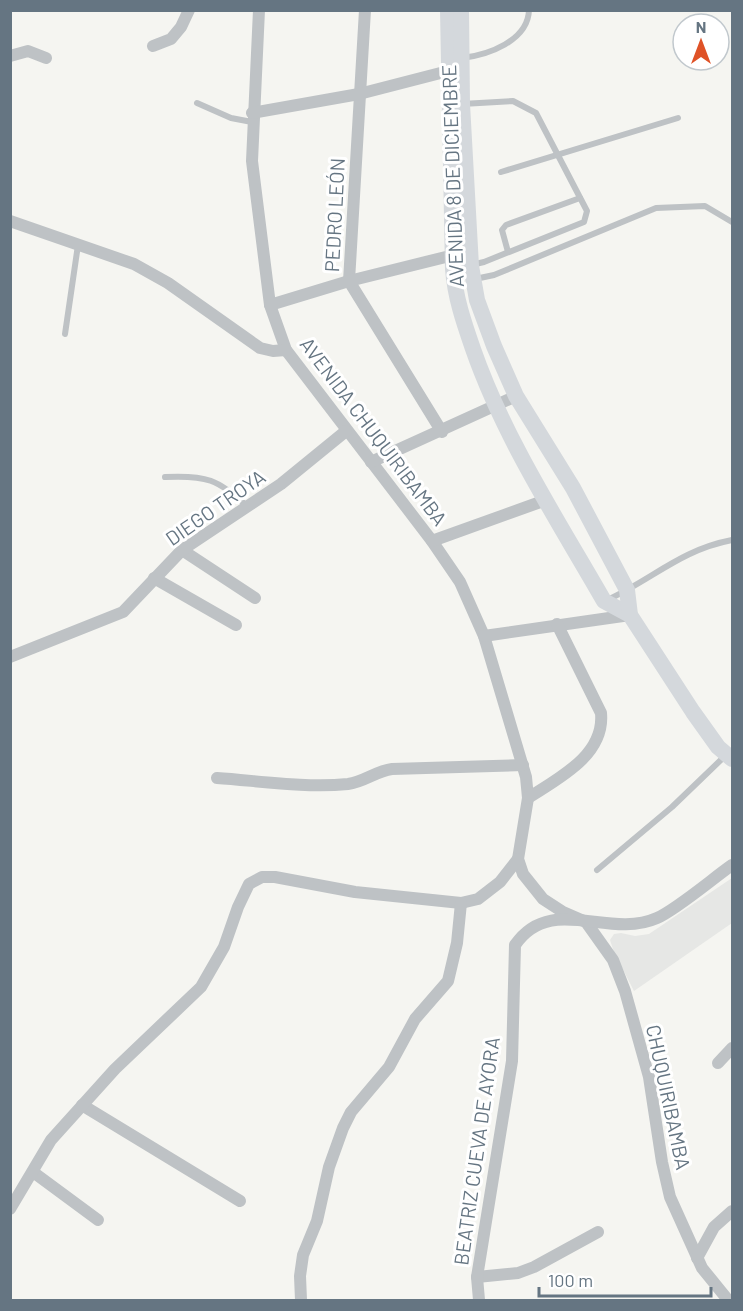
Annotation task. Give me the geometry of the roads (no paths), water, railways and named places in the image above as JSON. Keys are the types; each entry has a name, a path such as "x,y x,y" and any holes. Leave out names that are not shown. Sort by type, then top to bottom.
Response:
{"main road":[{"name":"AVENIDA 8 DE DICIEMBRE","path":"448,10 457,66"},
{"name":"AVENIDA 8 DE DICIEMBRE","path":"461,10 457,66 453,269 464,324 494,406 604,601"},
{"name":"AVENIDA 8 DE DICIEMBRE","path":"456,104 477,300 494,346 516,396 573,488 627,591 630,615 667,675 718,747 729,757"},
{"path":"604,601 630,615"}],"street":[{"path":"153,46 171,39 181,27 189,10"},
{"name":"AVENIDA CHUQUIRIBAMBA","path":"259,10 252,118 252,161 270,305 286,350 345,431 432,541 460,582 484,636 523,765 528,798 518,859"},
{"name":"PEDRO LEÓN","path":"365,10 349,281 442,432"},
{"path":"10,56 28,51 46,58"},
{"path":"252,118 359,94 457,66"},
{"path":"10,221 134,264 168,283 260,348 286,350"},
{"path":"270,305 349,281 472,265"},
{"path":"371,462 442,432 516,396"},
{"name":"DIEGO TROYA","path":"10,657 123,612 182,550 248,507 345,431"},
{"path":"432,541 546,500"},
{"path":"182,550 255,598"},
{"path":"154,578 236,625"},
{"path":"484,636 630,615"},
{"path":"528,798 590,752 602,728 601,713 557,624"},
{"path":"217,778 306,784 350,784 364,780 378,771 392,769 523,765"},
{"path":"10,1209 51,1140 115,1069 201,987 224,948 238,907 249,884 262,877 275,877 355,892 461,903 478,899 500,882 518,859"},
{"name":"CHUQUIRIBAMBA","path":"518,859 523,874 543,899 563,912 586,922 613,960 625,991 649,1077 662,1162 670,1197 702,1268 728,1300"},
{"name":"BEATRIZ CUEVA DE AYORA","path":"479,1300 477,1277 512,1061 515,945 538,923 564,917 586,922 626,925 657,918 732,865"},
{"path":"301,1300 300,1276 303,1255 317,1221 329,1167 343,1128 351,1112 390,1067 415,1019 448,981 461,903"},
{"path":"718,1063 732,1048"},
{"path":"82,1105 240,1201"},
{"path":"33,1172 98,1220"},
{"path":"697,1258 714,1227 732,1211"},
{"path":"477,1277 518,1273 534,1267 598,1232"}],"lane":[{"path":"457,66 506,44 519,33 529,18 529,10"},
{"path":"453,269 472,265 584,222 586,211 536,113 525,105 513,101 456,104"},
{"path":"197,104 231,118 252,118"},
{"path":"501,172 678,118"},
{"path":"508,252 502,230 506,225 580,198"},
{"path":"472,265 494,275 656,208 705,206 732,222"},
{"path":"65,334 78,244"},
{"path":"165,477 195,476 210,479 225,485 248,507"},
{"path":"604,601 627,591 666,564 712,543 732,540"},
{"path":"597,870 729,757"}]}
